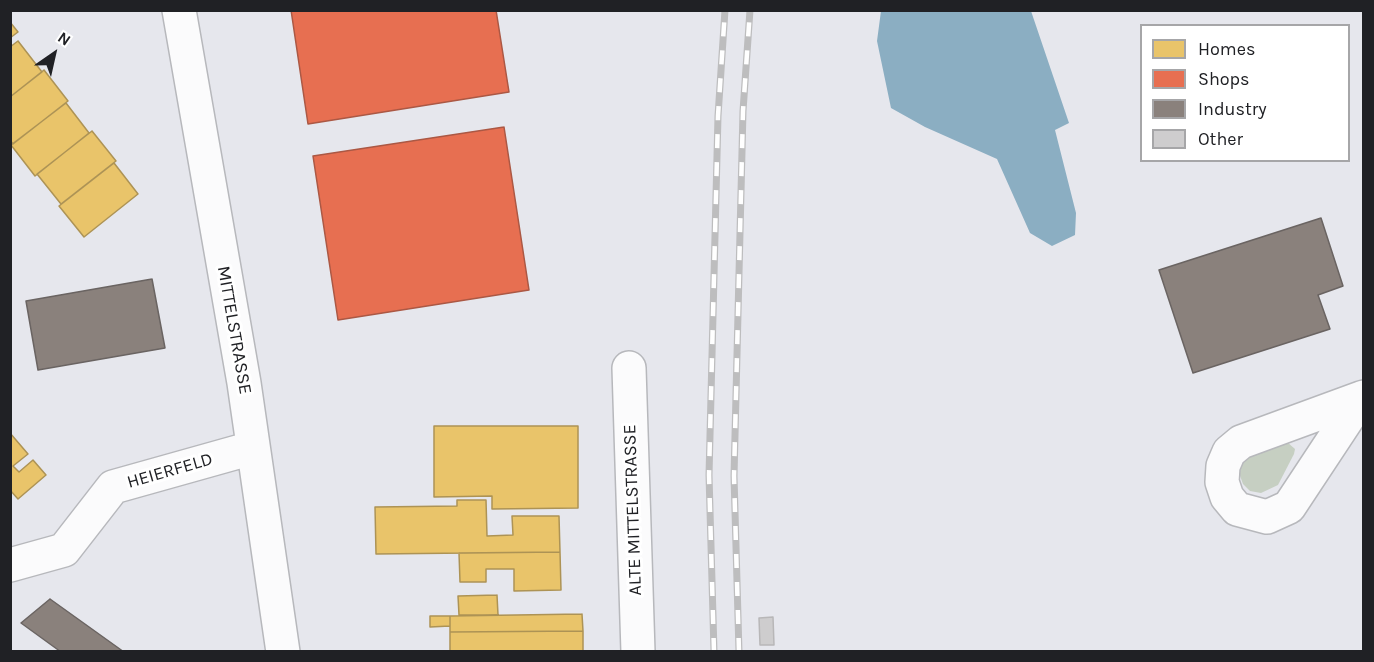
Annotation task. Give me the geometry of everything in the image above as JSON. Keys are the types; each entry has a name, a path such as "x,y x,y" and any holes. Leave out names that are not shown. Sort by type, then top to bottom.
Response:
{"street":[{"name":"MITTELSTRASSE","path":"179,10 244,383 283,651"},
{"name":"ALTE MITTELSTRASSE","path":"629,368 638,651"},
{"name":"HEIERFELD","path":"10,565 64,550 113,487 252,448"}],"shaded area":[{"path":"1287,442 1295,449 1294,454 1278,485 1261,493 1250,491 1243,484 1239,473 1243,463 1248,457"}],"water":[{"path":"881,11 1031,11 1069,123 1055,130 1076,213 1075,235 1052,246 1030,233 997,159 925,127 891,108 877,41"}],"building: Homes":[{"path":"10,22 18,32 10,38"},
{"path":"18,41 42,72 10,97 10,47"},
{"path":"44,70 68,101 13,144 10,140 10,97"},
{"path":"66,103 89,133 35,176 11,145"},
{"path":"92,131 116,161 61,204 37,174"},
{"path":"114,163 138,194 84,237 59,206"},
{"path":"434,426 578,426 578,508 492,509 492,496 434,497"},
{"path":"10,433 28,454 13,466 19,472 33,460 46,475 18,499 10,490"},
{"path":"457,500 486,500 487,536 513,535 512,516 559,516 560,552 376,554 375,507 457,506"},
{"path":"560,552 561,590 514,591 514,569 486,569 486,582 460,582 459,553"},
{"path":"497,595 498,615 459,615 458,596"},
{"path":"582,614 583,631 450,632 450,616"},
{"path":"430,616 450,616 450,626 430,627"},
{"path":"583,631 583,652 450,652 450,632"}],"building: Shops":[{"path":"291,10 496,10 509,92 308,124"},
{"path":"504,127 529,290 338,320 313,156"}],"building: Industry":[{"path":"1321,218 1343,286 1318,295 1330,329 1193,373 1159,270"},
{"path":"152,279 165,348 38,370 26,301"},
{"path":"50,599 124,652 61,652 21,623"}],"building: Other":[{"path":"773,617 774,645 760,645 759,618"}],"railway":[{"path":"714,652 709,475 718,116 725,10"},
{"path":"739,652 734,476 743,111 750,10"}]}
